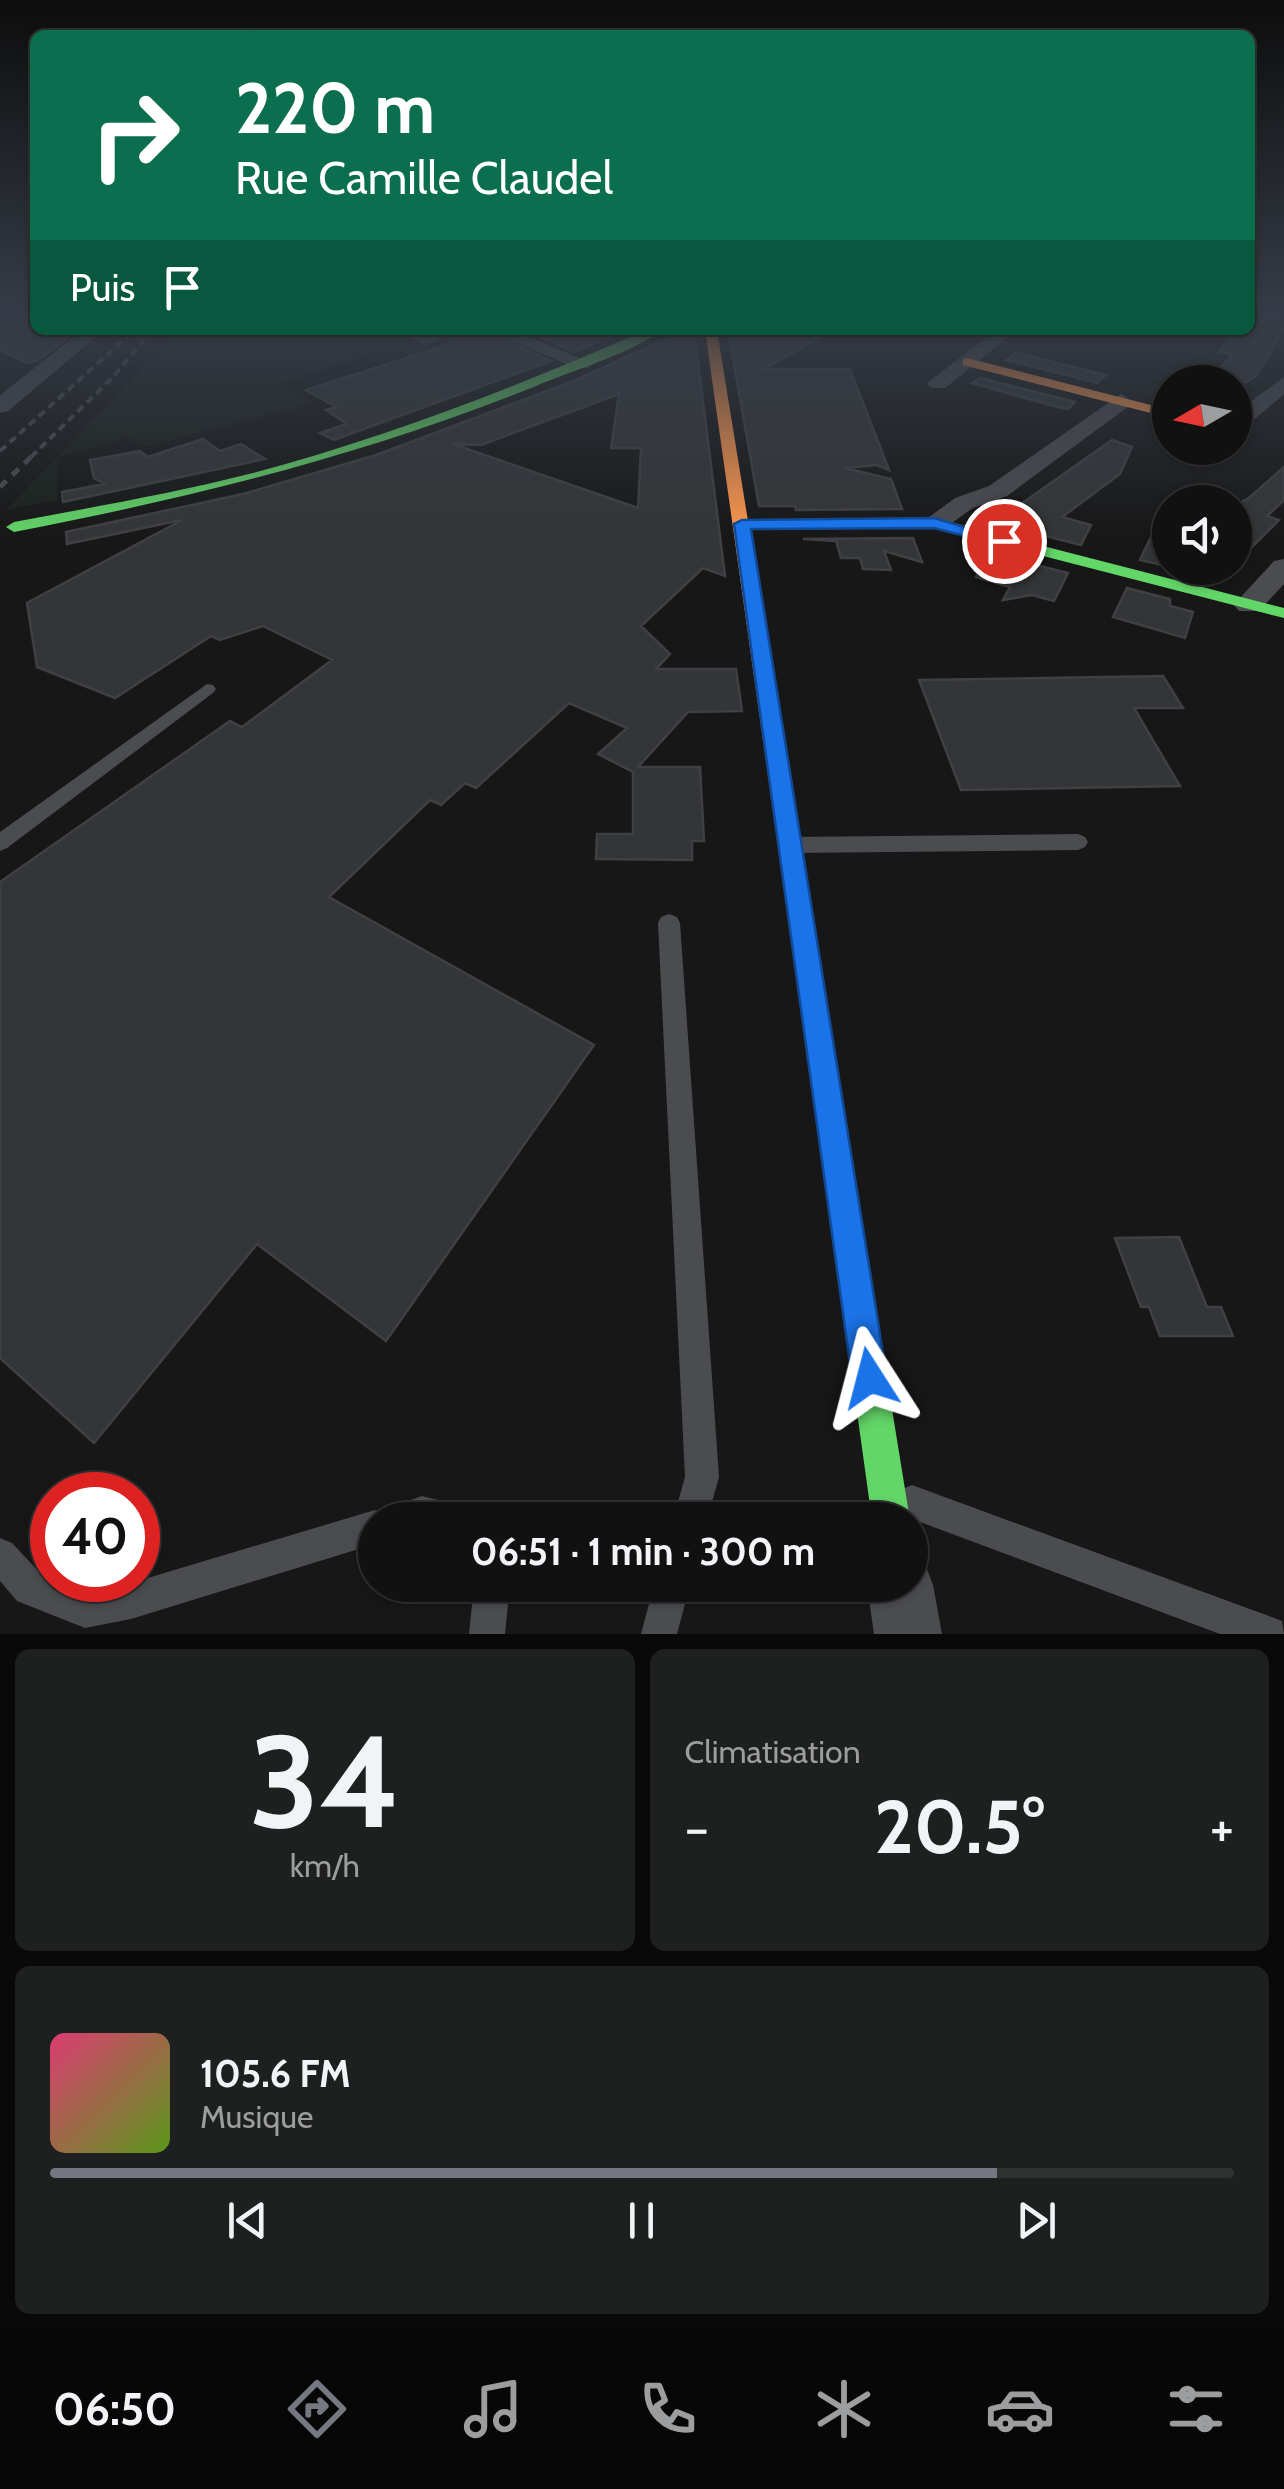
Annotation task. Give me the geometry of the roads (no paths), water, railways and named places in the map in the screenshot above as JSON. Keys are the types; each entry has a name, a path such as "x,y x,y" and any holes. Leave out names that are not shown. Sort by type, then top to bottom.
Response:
{"street":[{"path":"0,406 25,386"},
{"path":"14,528 295,465 524,386"},
{"path":"721,386 888,1502"},
{"path":"1063,386 1152,409"},
{"path":"1252,411 1279,386"},
{"path":"934,523 964,503 998,490 1121,401"},
{"path":"1258,406 1284,413"},
{"path":"742,524 934,523 1284,614"},
{"path":"1249,604 1284,568"},
{"path":"903,1602 908,1634"}],"lane":[{"path":"0,843 207,688"},
{"path":"789,845 1078,842"},
{"path":"669,923 702,1477 695,1502"},
{"path":"928,1519 1269,1634"},
{"path":"0,1556 30,1588 85,1610 131,1601 358,1532"},
{"path":"488,1634 491,1602"},
{"path":"658,1634 667,1602"}],"railway":[{"path":"0,451 72,386"},
{"path":"31,457 104,386"},
{"path":"0,487 33,455"}]}
